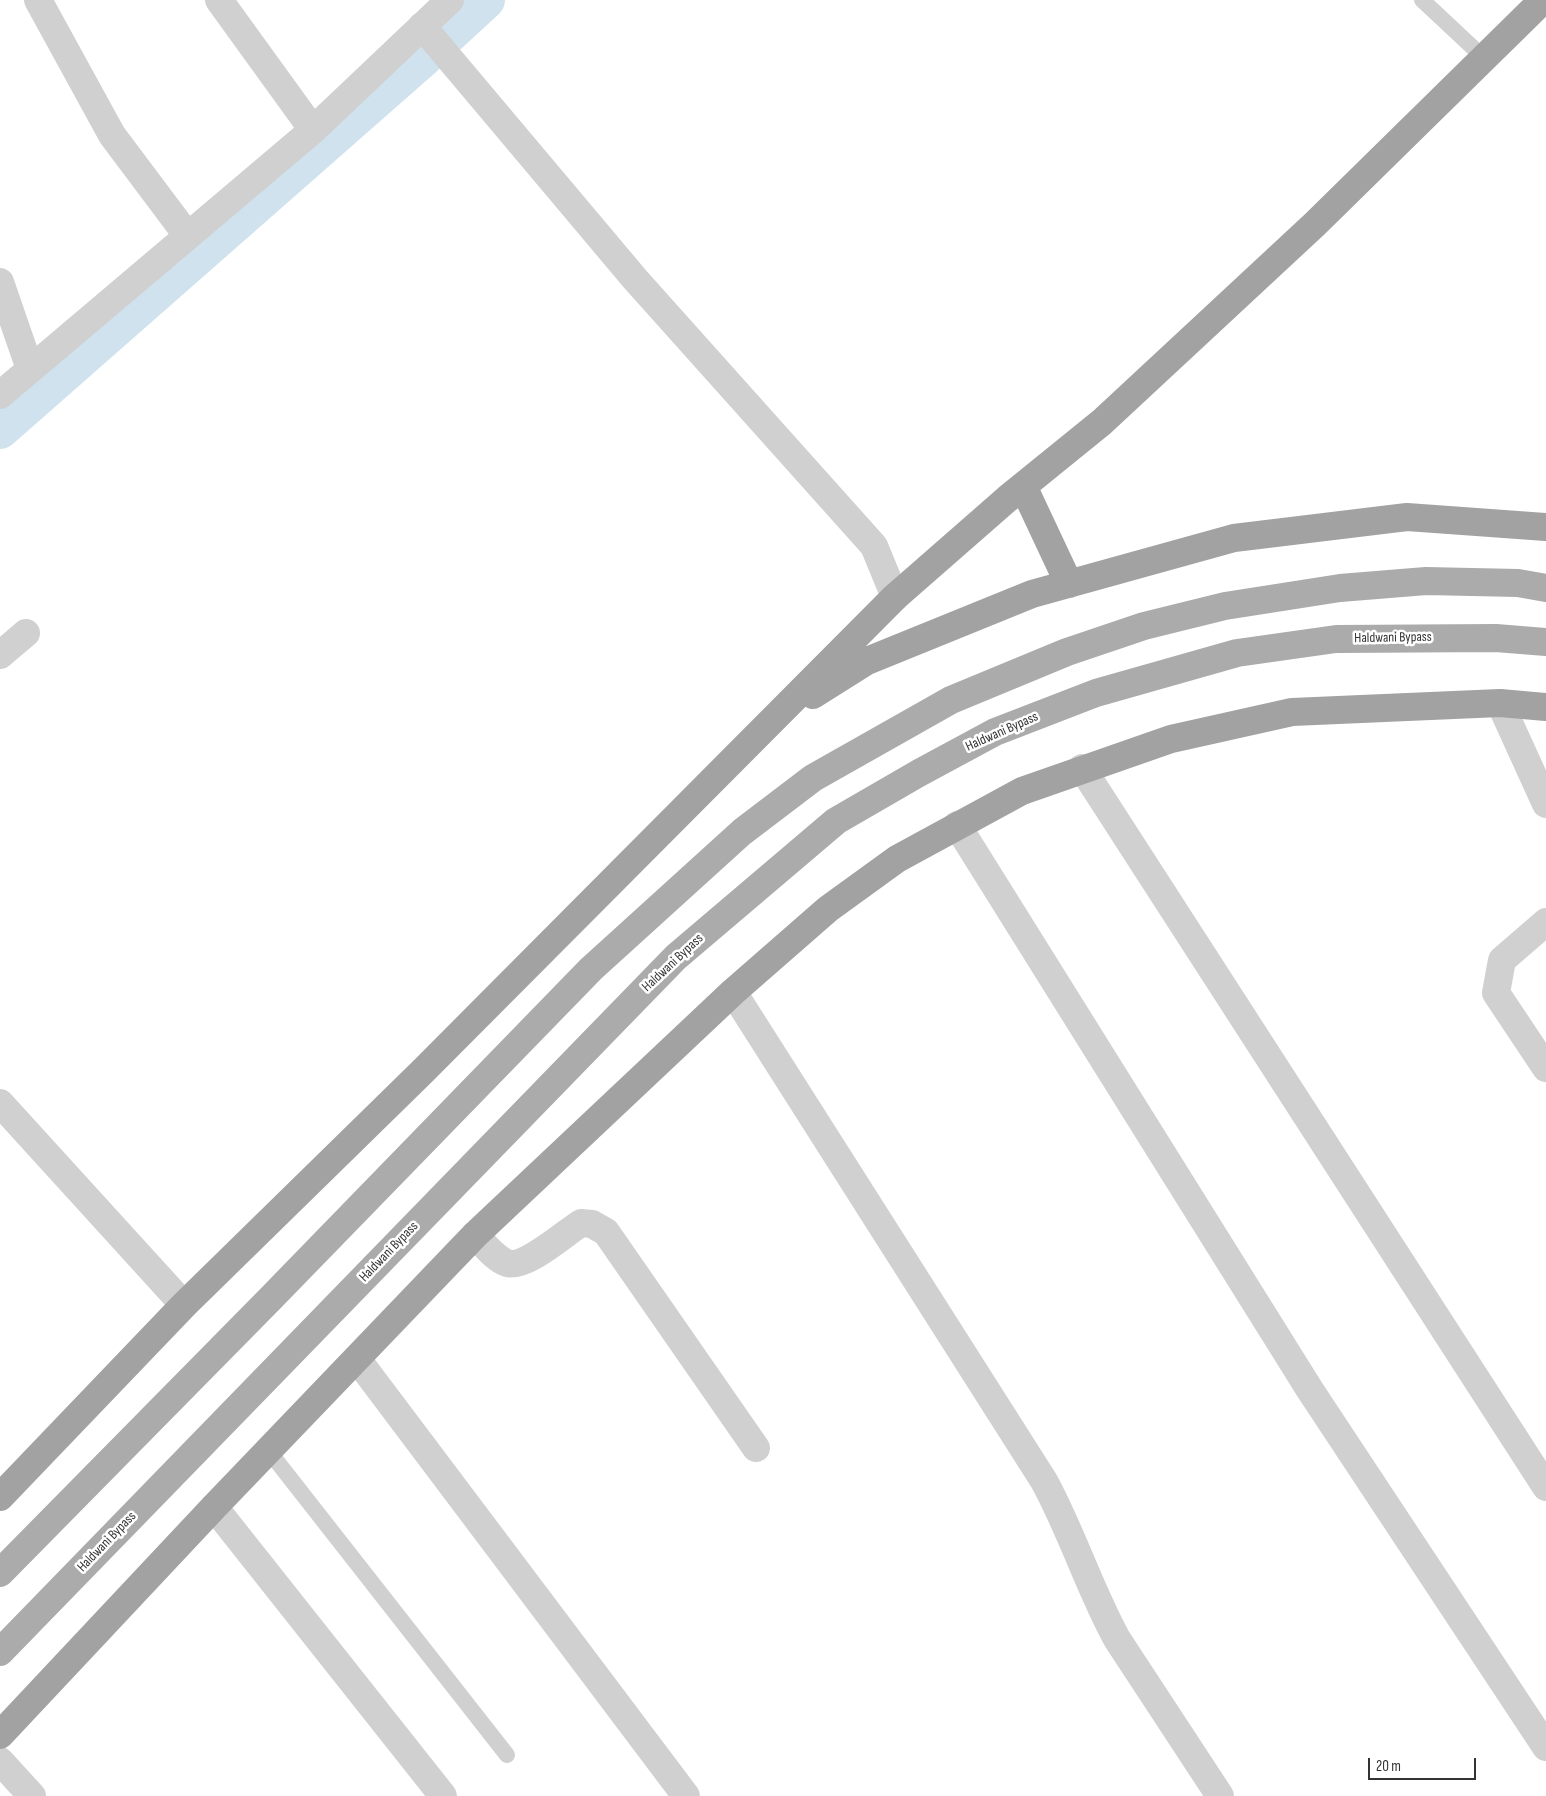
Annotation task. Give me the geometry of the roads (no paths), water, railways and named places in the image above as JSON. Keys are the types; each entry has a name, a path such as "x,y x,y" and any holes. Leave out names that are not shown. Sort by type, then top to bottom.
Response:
{"highway":[{"path":"0,1497 184,1305 423,1071 895,597 1022,486 1102,422 1315,224 1543,0"},
{"path":"1022,486 1069,584"},
{"path":"770,722 867,661 1032,594 1234,538 1398,518 1546,527"},
{"path":"0,1735 268,1450 357,1360 475,1235 733,992 828,909 897,859 1022,791 1082,768 1171,739 1292,712 1500,703 1546,707"}],"main road":[{"path":"0,1573 271,1298 590,969 742,832 813,778 951,700 1067,652 1144,626 1225,606 1340,588 1426,582 1518,583 1546,588"},
{"name":"Haldwani Bypass","path":"0,1652 676,957 836,821 919,773 996,732 1096,693 1237,653 1336,640 1496,638 1546,642"}],"street":[{"path":"38,0 112,135 187,236"},
{"path":"219,0 313,130"},
{"path":"0,396 313,130 435,22 635,279 874,546 895,597"},
{"path":"0,282 30,369"},
{"path":"0,655 26,633"},
{"path":"1500,703 1546,804"},
{"path":"1082,768 1546,1487"},
{"path":"957,825 1310,1390 1546,1747"},
{"path":"1546,922 1502,960 1496,993 1546,1068"},
{"path":"733,992 1044,1481 1056,1503 1102,1612 1116,1639 1220,1796"},
{"path":"0,1103 184,1305"},
{"path":"475,1235 498,1258 508,1264 521,1264 581,1223 592,1224 606,1232 756,1448"},
{"path":"357,1360 686,1796"},
{"path":"214,1507 443,1796"},
{"path":"0,1761 32,1796"}],"lane":[{"path":"1422,0 1484,58"},
{"path":"268,1450 508,1755"}],"waterway":[{"path":"0,430 421,60 486,0"}]}
